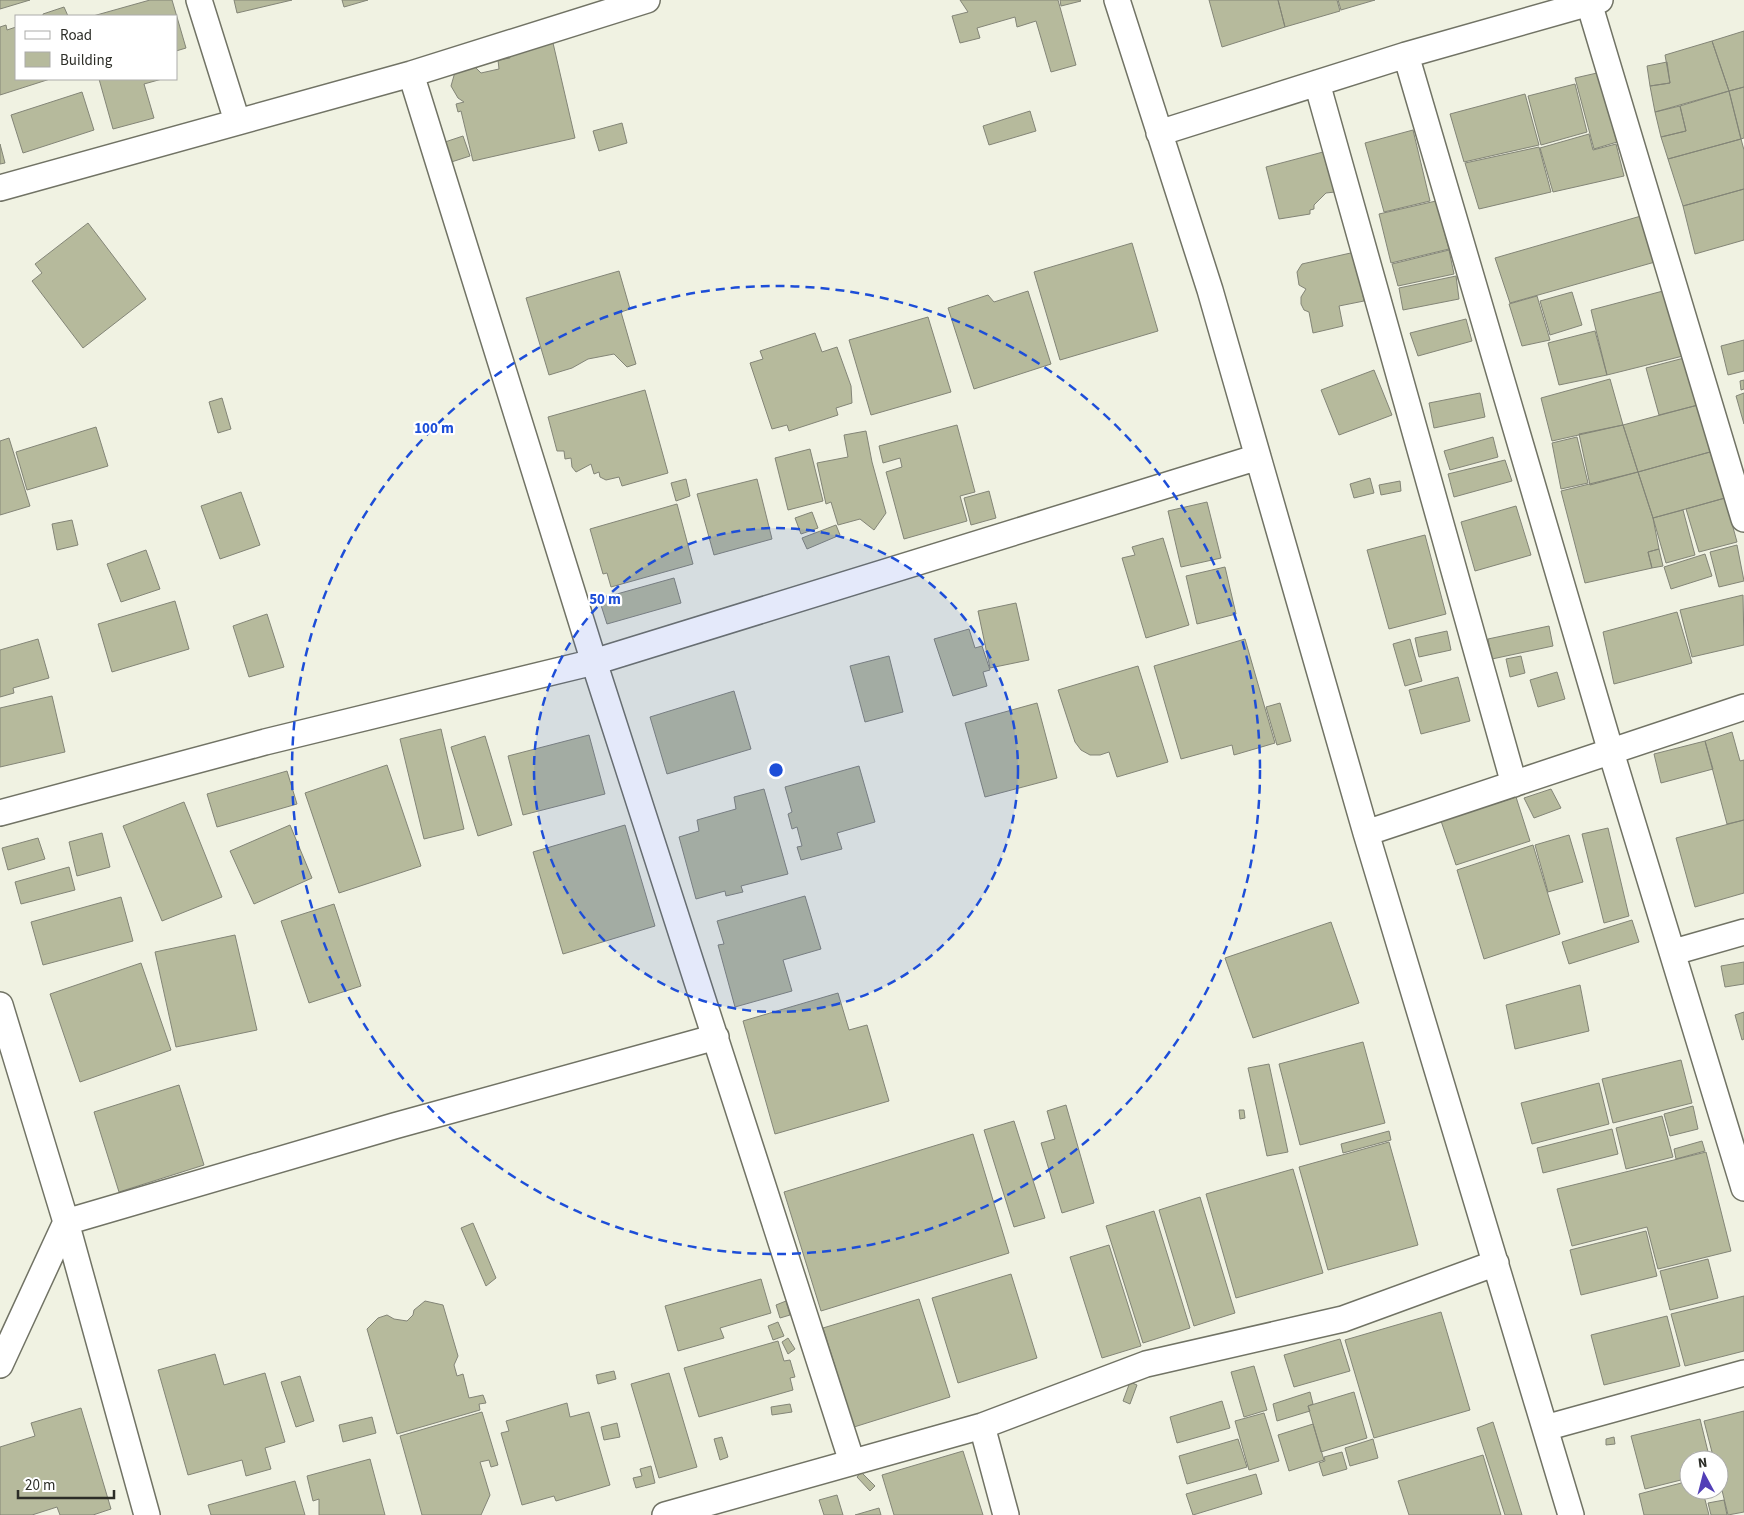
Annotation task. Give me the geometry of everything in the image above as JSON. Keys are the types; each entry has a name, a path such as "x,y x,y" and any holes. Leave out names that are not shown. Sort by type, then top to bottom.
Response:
{"street":[{"path":"200,0 237,122"},
{"path":"0,188 411,74 647,0"},
{"path":"1117,0 1210,290 1366,833 1571,1515"},
{"path":"1159,133 1406,55 1594,1 1744,519"},
{"path":"1406,55 1611,752 1742,1172"},
{"path":"411,74 594,662 852,1462"},
{"path":"1317,83 1514,784"},
{"path":"0,814 265,742 594,662 1258,457"},
{"path":"1366,833 1744,707"},
{"path":"1674,952 1744,932"},
{"path":"0,1005 66,1222 147,1515"},
{"path":"0,1365 66,1222 394,1126 716,1037"},
{"path":"666,1515 982,1426 1146,1364 1344,1319 1496,1263"},
{"path":"1545,1428 1744,1373"},
{"path":"982,1426 1006,1515"}],"building":[{"path":"0,0 30,0 0,9"},
{"path":"150,0 172,0 176,15 97,15"},
{"path":"234,0 292,0 237,13"},
{"path":"342,0 368,0 344,7"},
{"path":"960,0 1058,0 1076,65 1051,72 1036,21 1017,27 1015,17 977,28 980,38 960,43 952,16 968,12"},
{"path":"1060,0 1080,0 1081,1 1061,6"},
{"path":"1209,0 1278,0 1285,27 1222,47"},
{"path":"1278,0 1337,0 1340,11 1285,27"},
{"path":"1338,0 1375,0 1341,10"},
{"path":"64,7 68,15 43,15"},
{"path":"178,21 186,48 178,50"},
{"path":"6,25 7,30 15,27 15,80 47,80 0,95 0,27"},
{"path":"1744,31 1744,87 1729,91 1712,41"},
{"path":"1712,41 1729,91 1655,112 1650,86 1670,83 1665,55"},
{"path":"553,43 575,138 473,161 461,111 458,112 456,104 464,102 458,98 451,86 455,72 475,67 481,73 499,69 498,60 510,58 508,53"},
{"path":"1667,62 1670,83 1650,86 1647,66"},
{"path":"1597,73 1617,142 1594,149 1575,78"},
{"path":"99,80 158,80 144,84 154,118 113,129"},
{"path":"1575,84 1587,132 1541,145 1528,96"},
{"path":"1744,87 1744,138 1741,139 1729,91"},
{"path":"1729,91 1741,139 1668,159 1661,137 1686,131 1680,106"},
{"path":"82,92 94,130 23,153 11,115"},
{"path":"1525,94 1539,145 1464,162 1450,114"},
{"path":"1680,106 1686,131 1661,137 1655,112"},
{"path":"1030,111 1036,131 989,145 983,126"},
{"path":"622,123 627,143 599,151 593,131"},
{"path":"1413,130 1430,201 1384,212 1365,143"},
{"path":"1589,134 1593,150 1616,144 1624,176 1553,192 1540,148"},
{"path":"463,136 470,156 442,165 436,145"},
{"path":"1741,139 1744,150 1744,189 1683,206 1668,159"},
{"path":"0,144 5,163 0,164"},
{"path":"1539,147 1551,192 1479,209 1465,163"},
{"path":"1323,152 1335,192 1326,193 1314,205 1314,209 1310,210 1310,214 1279,219 1266,167"},
{"path":"1744,189 1744,240 1695,254 1683,206"},
{"path":"1436,201 1449,249 1391,263 1379,214"},
{"path":"1641,216 1655,262 1510,303 1495,258"},
{"path":"88,223 146,299 83,348 32,281 42,273 35,264"},
{"path":"1132,243 1158,331 1060,360 1034,272"},
{"path":"1449,250 1454,274 1398,286 1392,264"},
{"path":"1355,252 1364,301 1339,306 1343,326 1313,333 1309,312 1304,310 1301,304 1301,297 1306,289 1299,285 1297,272 1302,264"},
{"path":"619,271 630,309 621,312 636,364 627,367 614,354 588,359 572,368 549,375 526,298"},
{"path":"1456,276 1459,299 1403,310 1399,288"},
{"path":"1028,291 1051,364 974,389 948,308 988,295 994,302"},
{"path":"1663,291 1683,356 1607,375 1591,310"},
{"path":"1572,292 1582,325 1550,335 1540,301"},
{"path":"1537,296 1550,340 1522,346 1509,304"},
{"path":"928,317 951,392 871,415 849,340"},
{"path":"1466,319 1472,341 1418,356 1410,333"},
{"path":"1595,331 1607,375 1559,385 1548,343"},
{"path":"815,333 822,352 837,347 851,386 852,403 836,408 838,415 789,431 787,425 772,429 750,363 763,359 760,351"},
{"path":"1744,340 1744,371 1728,375 1721,346"},
{"path":"1684,358 1698,405 1659,415 1646,368"},
{"path":"1374,370 1392,415 1339,435 1321,390"},
{"path":"1610,379 1623,425 1552,441 1541,398"},
{"path":"1744,380 1744,389 1741,390 1740,381"},
{"path":"645,390 668,473 622,486 619,477 606,480 600,477 599,472 594,474 591,464 576,472 572,467 571,458 565,459 564,451 557,451 548,417"},
{"path":"1480,393 1485,417 1434,428 1429,403"},
{"path":"1744,393 1744,424 1736,396"},
{"path":"222,398 231,429 218,433 209,402"},
{"path":"1698,405 1710,452 1638,472 1623,425"},
{"path":"957,425 975,492 960,496 967,521 904,539 886,472 902,467 900,458 883,463 879,446"},
{"path":"1623,425 1638,472 1590,485 1579,434"},
{"path":"96,427 108,466 27,490 16,452"},
{"path":"866,431 872,462 886,513 874,530 860,519 838,525 831,502 826,504 817,463 848,457 844,435"},
{"path":"1493,437 1498,457 1450,470 1444,451"},
{"path":"1577,437 1588,483 1561,489 1552,443"},
{"path":"9,438 30,506 0,515 0,441"},
{"path":"810,449 823,501 788,510 775,458"},
{"path":"1710,452 1725,498 1653,518 1638,472"},
{"path":"1505,460 1512,481 1454,497 1448,474"},
{"path":"1638,472 1653,518 1659,549 1648,552 1652,568 1585,583 1561,491"},
{"path":"1370,478 1374,493 1354,498 1350,484"},
{"path":"686,479 690,496 676,501 671,483"},
{"path":"757,479 772,539 714,555 697,494"},
{"path":"1400,481 1401,491 1381,495 1379,485"},
{"path":"989,491 996,518 971,525 964,498"},
{"path":"241,492 260,545 220,559 201,506"},
{"path":"1725,498 1737,542 1699,552 1686,509"},
{"path":"1207,502 1221,558 1181,567 1168,511"},
{"path":"677,504 693,564 611,587 607,573 603,574 590,529"},
{"path":"1516,506 1531,555 1475,571 1461,522"},
{"path":"1683,510 1695,555 1666,563 1653,518"},
{"path":"812,512 818,528 801,534 795,518"},
{"path":"72,520 78,545 57,550 52,524"},
{"path":"836,525 840,535 807,549 802,538"},
{"path":"1425,535 1446,614 1389,629 1367,550"},
{"path":"1163,538 1189,625 1146,638 1122,558 1135,555 1132,547"},
{"path":"1737,545 1744,581 1719,587 1710,552"},
{"path":"1659,549 1663,566 1652,568 1648,552"},
{"path":"146,550 160,589 121,602 107,564"},
{"path":"1705,554 1712,576 1671,589 1664,567"},
{"path":"1225,567 1236,614 1197,624 1186,576"},
{"path":"674,578 681,603 607,624 599,599"},
{"path":"1743,595 1744,645 1692,657 1680,610"},
{"path":"175,601 189,649 112,672 98,624"},
{"path":"1016,603 1029,660 990,668 978,611"},
{"path":"1677,612 1692,663 1614,684 1603,632"},
{"path":"267,614 284,667 249,677 233,626"},
{"path":"1549,626 1553,646 1492,659 1488,639"},
{"path":"969,629 975,648 982,646 990,670 983,672 987,686 953,696 934,639"},
{"path":"1447,631 1451,650 1419,657 1415,638"},
{"path":"38,639 49,678 13,688 14,693 0,697 0,650"},
{"path":"1245,639 1275,743 1234,755 1232,745 1181,759 1154,666"},
{"path":"1410,639 1422,681 1405,686 1393,644"},
{"path":"889,656 903,712 865,722 850,666"},
{"path":"1521,656 1525,673 1510,677 1506,659"},
{"path":"1138,666 1168,762 1117,777 1109,752 1100,755 1090,755 1081,750 1075,742 1058,690"},
{"path":"1557,672 1565,699 1538,707 1530,680"},
{"path":"1458,677 1470,721 1421,734 1409,690"},
{"path":"734,691 751,749 667,774 650,717"},
{"path":"52,696 65,752 0,767 0,708"},
{"path":"1037,703 1057,778 985,797 965,723"},
{"path":"1280,703 1291,741 1277,745 1266,707"},
{"path":"441,729 464,829 424,839 400,739"},
{"path":"1732,732 1740,761 1744,760 1744,820 1727,824 1705,741"},
{"path":"589,735 605,794 523,815 508,756"},
{"path":"485,736 512,825 478,836 451,747"},
{"path":"1705,741 1713,769 1661,783 1654,754"},
{"path":"387,765 421,866 339,893 305,793"},
{"path":"859,766 875,822 837,833 842,849 801,860 797,847 802,846 797,827 792,829 788,814 792,812 785,787"},
{"path":"287,771 297,804 217,827 207,794"},
{"path":"764,789 788,874 741,886 743,892 726,896 725,891 696,899 679,837 699,831 697,820 736,809 734,797"},
{"path":"1551,789 1561,808 1534,818 1524,798"},
{"path":"1516,797 1530,841 1456,865 1441,821"},
{"path":"184,802 222,897 162,921 123,826"},
{"path":"1744,820 1744,893 1695,907 1676,838"},
{"path":"290,825 312,878 254,904 230,851"},
{"path":"625,825 655,926 563,954 533,852"},
{"path":"1608,828 1629,916 1604,923 1582,834"},
{"path":"102,833 110,867 77,876 69,842"},
{"path":"1569,835 1583,882 1548,892 1535,845"},
{"path":"38,838 45,859 8,870 2,848"},
{"path":"1533,845 1560,934 1484,959 1457,870"},
{"path":"69,867 75,890 21,904 15,882"},
{"path":"805,896 821,949 783,960 792,991 735,1007 718,945 724,944 717,921"},
{"path":"121,897 133,941 43,965 31,922"},
{"path":"334,904 361,986 309,1003 281,921"},
{"path":"1632,920 1639,942 1569,964 1562,942"},
{"path":"1331,922 1359,1003 1253,1038 1225,958"},
{"path":"235,935 257,1030 176,1047 155,952"},
{"path":"1744,962 1744,984 1725,987 1721,966"},
{"path":"141,963 171,1050 80,1082 50,994"},
{"path":"1580,985 1589,1031 1515,1049 1506,1005"},
{"path":"838,993 849,1030 867,1025 889,1101 775,1134 743,1021"},
{"path":"1744,1012 1744,1039 1742,1040 1735,1015"},
{"path":"1363,1042 1385,1123 1300,1145 1279,1064"},
{"path":"1681,1060 1692,1103 1613,1123 1602,1079"},
{"path":"1269,1064 1288,1152 1267,1156 1248,1068"},
{"path":"1599,1083 1609,1124 1532,1144 1521,1103"},
{"path":"179,1085 204,1165 119,1192 94,1112"},
{"path":"1066,1105 1094,1203 1062,1213 1041,1143 1055,1139 1047,1111"},
{"path":"1693,1106 1698,1129 1670,1136 1664,1114"},
{"path":"1239,1110 1244,1110 1245,1118 1240,1119"},
{"path":"1662,1116 1673,1157 1626,1169 1616,1128"},
{"path":"1014,1121 1045,1218 1014,1227 984,1130"},
{"path":"1612,1129 1618,1154 1543,1173 1537,1148"},
{"path":"1389,1131 1391,1140 1343,1153 1341,1144"},
{"path":"973,1134 1009,1253 821,1311 784,1192"},
{"path":"1702,1141 1705,1151 1676,1159 1674,1149"},
{"path":"1389,1142 1418,1245 1328,1270 1299,1167"},
{"path":"1706,1152 1731,1251 1658,1269 1647,1227 1572,1246 1557,1189"},
{"path":"1293,1169 1323,1273 1236,1298 1206,1194"},
{"path":"1200,1197 1235,1313 1194,1326 1159,1210"},
{"path":"1154,1211 1190,1328 1143,1343 1106,1226"},
{"path":"473,1223 496,1278 486,1286 461,1228"},
{"path":"1646,1231 1657,1276 1581,1295 1570,1250"},
{"path":"1109,1245 1141,1346 1102,1358 1070,1257"},
{"path":"1708,1259 1718,1298 1670,1310 1660,1271"},
{"path":"1011,1274 1037,1358 958,1383 932,1298"},
{"path":"761,1279 771,1313 720,1328 724,1338 678,1351 665,1306"},
{"path":"1744,1296 1744,1351 1685,1366 1671,1314"},
{"path":"919,1299 950,1397 854,1427 823,1328"},
{"path":"425,1301 443,1305 458,1356 454,1365 457,1376 463,1374 469,1398 483,1395 486,1403 479,1404 480,1410 397,1434 367,1329 378,1318 387,1315 394,1319 407,1321 413,1315 414,1310"},
{"path":"786,1301 790,1315 780,1318 776,1305"},
{"path":"1441,1312 1470,1410 1374,1438 1345,1340"},
{"path":"1667,1316 1680,1366 1604,1385 1591,1335"},
{"path":"778,1322 784,1336 773,1340 768,1326"},
{"path":"788,1338 795,1349 788,1354 782,1342"},
{"path":"1340,1339 1350,1371 1294,1387 1284,1355"},
{"path":"778,1341 784,1361 790,1360 795,1377 790,1378 793,1390 699,1417 684,1368"},
{"path":"215,1354 224,1385 265,1373 285,1442 265,1448 271,1469 246,1476 242,1460 188,1475 158,1370"},
{"path":"1254,1366 1267,1410 1244,1417 1231,1372"},
{"path":"614,1371 616,1379 598,1384 596,1375"},
{"path":"669,1373 697,1467 659,1478 631,1384"},
{"path":"300,1376 314,1421 296,1427 281,1382"},
{"path":"1130,1382 1137,1385 1130,1404 1123,1401"},
{"path":"1310,1392 1313,1404 1308,1406 1310,1411 1277,1421 1273,1404"},
{"path":"1354,1392 1367,1438 1321,1452 1308,1406"},
{"path":"1222,1401 1230,1428 1177,1443 1170,1417"},
{"path":"567,1403 570,1417 589,1412 610,1485 556,1501 554,1496 522,1505 501,1433 509,1431 506,1421"},
{"path":"790,1404 792,1412 772,1415 771,1407"},
{"path":"81,1408 111,1509 93,1515 60,1515 57,1507 32,1515 0,1515 0,1447 35,1436 31,1423"},
{"path":"1744,1411 1744,1512 1728,1515 1724,1500 1729,1500 1729,1450 1711,1450 1704,1421"},
{"path":"482,1412 498,1465 491,1467 489,1460 480,1462 490,1495 481,1515 422,1515 400,1436"},
{"path":"1264,1413 1279,1461 1249,1470 1235,1421"},
{"path":"372,1417 376,1433 343,1442 339,1425"},
{"path":"1700,1419 1708,1450 1679,1450 1679,1480 1645,1489 1631,1436"},
{"path":"1493,1422 1522,1515 1505,1515 1477,1428"},
{"path":"617,1423 620,1437 604,1440 601,1427"},
{"path":"1313,1424 1324,1460 1289,1471 1278,1435"},
{"path":"722,1437 728,1457 720,1460 714,1439"},
{"path":"1614,1437 1615,1444 1606,1445 1606,1439"},
{"path":"1238,1439 1247,1467 1187,1484 1179,1456"},
{"path":"1373,1439 1378,1458 1350,1466 1345,1448"},
{"path":"963,1451 983,1515 894,1515 882,1475"},
{"path":"1342,1452 1347,1469 1323,1476 1319,1463 1325,1461 1324,1457"},
{"path":"1483,1455 1501,1515 1409,1515 1398,1481"},
{"path":"370,1459 385,1515 319,1515 319,1499 313,1501 307,1476"},
{"path":"651,1466 655,1483 636,1488 633,1478 642,1476 640,1469"},
{"path":"861,1472 875,1486 870,1491 857,1477"},
{"path":"1256,1474 1262,1494 1193,1515 1186,1494"},
{"path":"295,1481 305,1515 211,1515 208,1505"},
{"path":"1679,1484 1679,1500 1705,1500 1709,1515 1644,1515 1639,1494"},
{"path":"837,1495 843,1515 824,1515 819,1500"},
{"path":"1724,1500 1727,1515 1711,1515 1708,1503"},
{"path":"879,1508 881,1515 855,1515"}]}
